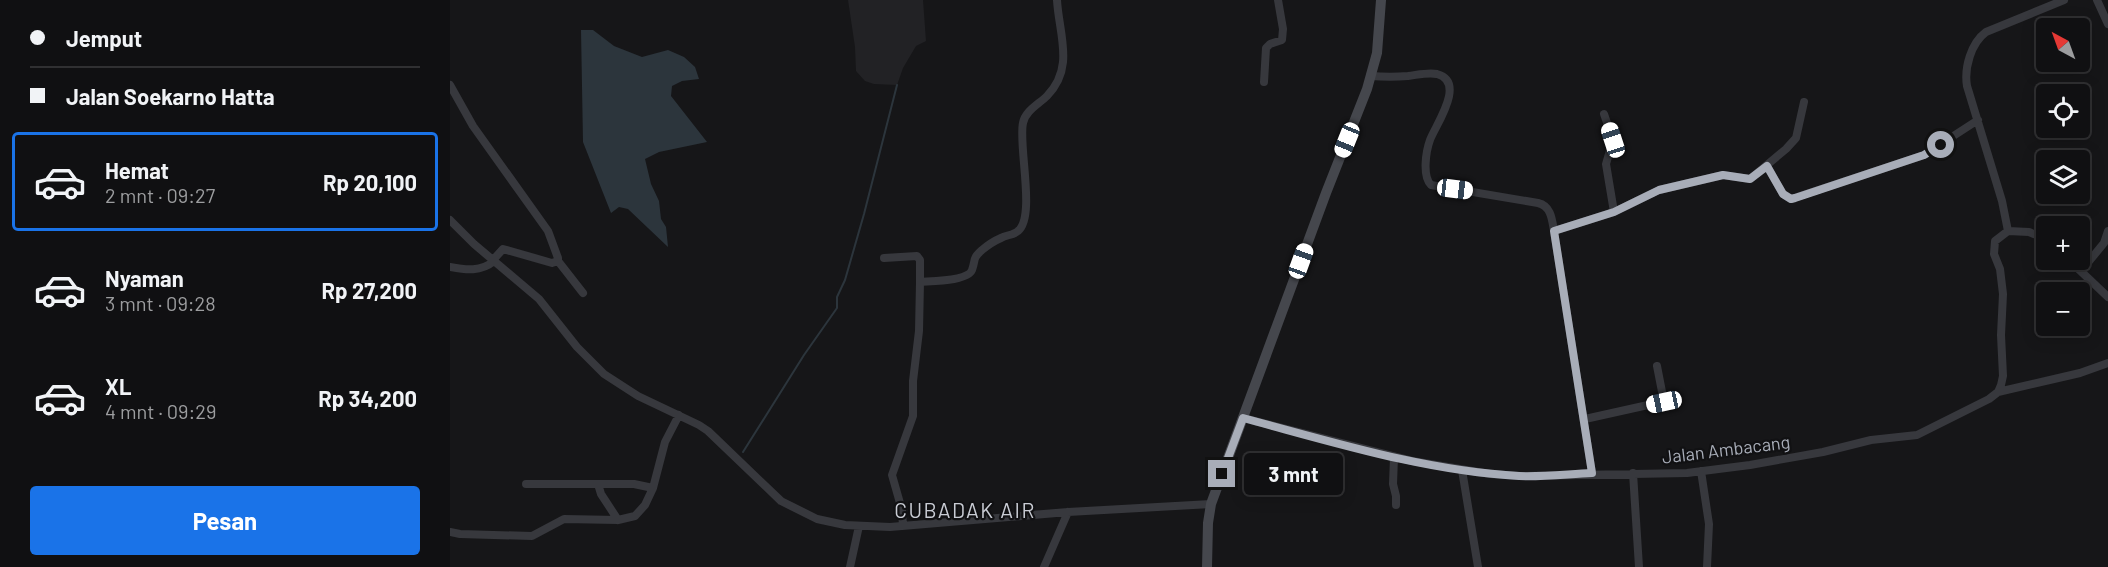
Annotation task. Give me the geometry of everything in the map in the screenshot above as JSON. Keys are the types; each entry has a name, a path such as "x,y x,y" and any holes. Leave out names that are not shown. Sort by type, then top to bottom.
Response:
{"street":[{"path":"920,282 953,279 967,275 972,272 976,255 992,242 1016,233 1021,228 1026,206 1023,119 1054,87 1063,67 1063,40 1057,0"},
{"path":"1264,82 1266,48 1282,40 1278,0"},
{"path":"1207,567 1211,504 1371,76 1378,45 1381,0"},
{"path":"2008,231 2002,201 1967,86 1965,72 1976,41 1986,32 2030,16 2064,0"},
{"path":"2097,0 2108,24"},
{"path":"1371,76 1400,77 1438,74 1444,78 1449,93 1448,105 1429,143 1428,181 1439,188 1475,191 1543,204 1549,209 1592,473"},
{"path":"450,85 472,126 548,231 558,261 583,293"},
{"path":"1554,231 1614,212 1659,190 1718,176 1750,179 1796,138 1804,102"},
{"path":"1604,114 1613,140 1606,164 1614,212"},
{"path":"1767,166 1783,194 1791,199 1924,155 1978,120"},
{"path":"450,220 544,304 571,341 604,374 638,396 708,431 781,501 817,519 860,526 903,525 1211,504"},
{"path":"1998,392 2003,376 2001,335 2003,294 2000,269 1994,254 1995,241 2008,231 2029,232 2036,235"},
{"path":"2108,231 2104,243 2081,271 2108,297"},
{"path":"450,267 475,270 484,268 494,260 499,252 505,249 545,262 558,261"},
{"path":"884,258 917,256 920,260 919,331 913,381 913,417 892,475 902,510 903,525"},
{"name":"Jalan Ambacang","path":"1243,418 1394,457 1462,470 1521,476 1701,471 1823,452 1871,440 1917,435 1967,411 1998,392 2080,373 2108,363"},
{"path":"1657,366 1664,402"},
{"path":"1585,419 1675,399"},
{"path":"450,532 522,537 540,533 564,519 618,520 635,516 640,512 653,488 665,442 679,415"},
{"path":"1394,457 1392,484 1396,505"},
{"path":"1462,470 1478,567"},
{"path":"1701,471 1709,524 1707,567"},
{"path":"1633,473 1639,567"},
{"path":"526,484 634,484 653,488"},
{"path":"598,484 601,494 618,520"},
{"path":"1044,567 1068,512"},
{"path":"850,567 860,526"}],"shaded area":[{"path":"848,0 923,0 926,41 916,46 903,68 897,85 874,84 865,81 856,71"},
{"path":"581,30 593,30 614,46 642,57 668,50 684,57 695,67 699,79 682,81 672,86 671,96 707,142 659,152 645,159 651,184 659,201 661,219 666,227 668,247 628,209 619,207 611,213 583,142"}],"waterway":[{"path":"743,452 804,355 837,308 837,297 845,280 864,214 897,85"}],"district":[{"name":"CUBADAK AIR","path":"965,511"}],"route":[{"path":"1222,474 1243,418 1412,461 1490,474 1521,476 1592,473 1554,231 1614,212 1659,190 1714,176 1750,179 1767,166 1783,194 1791,199 1924,155 1941,145"}]}
